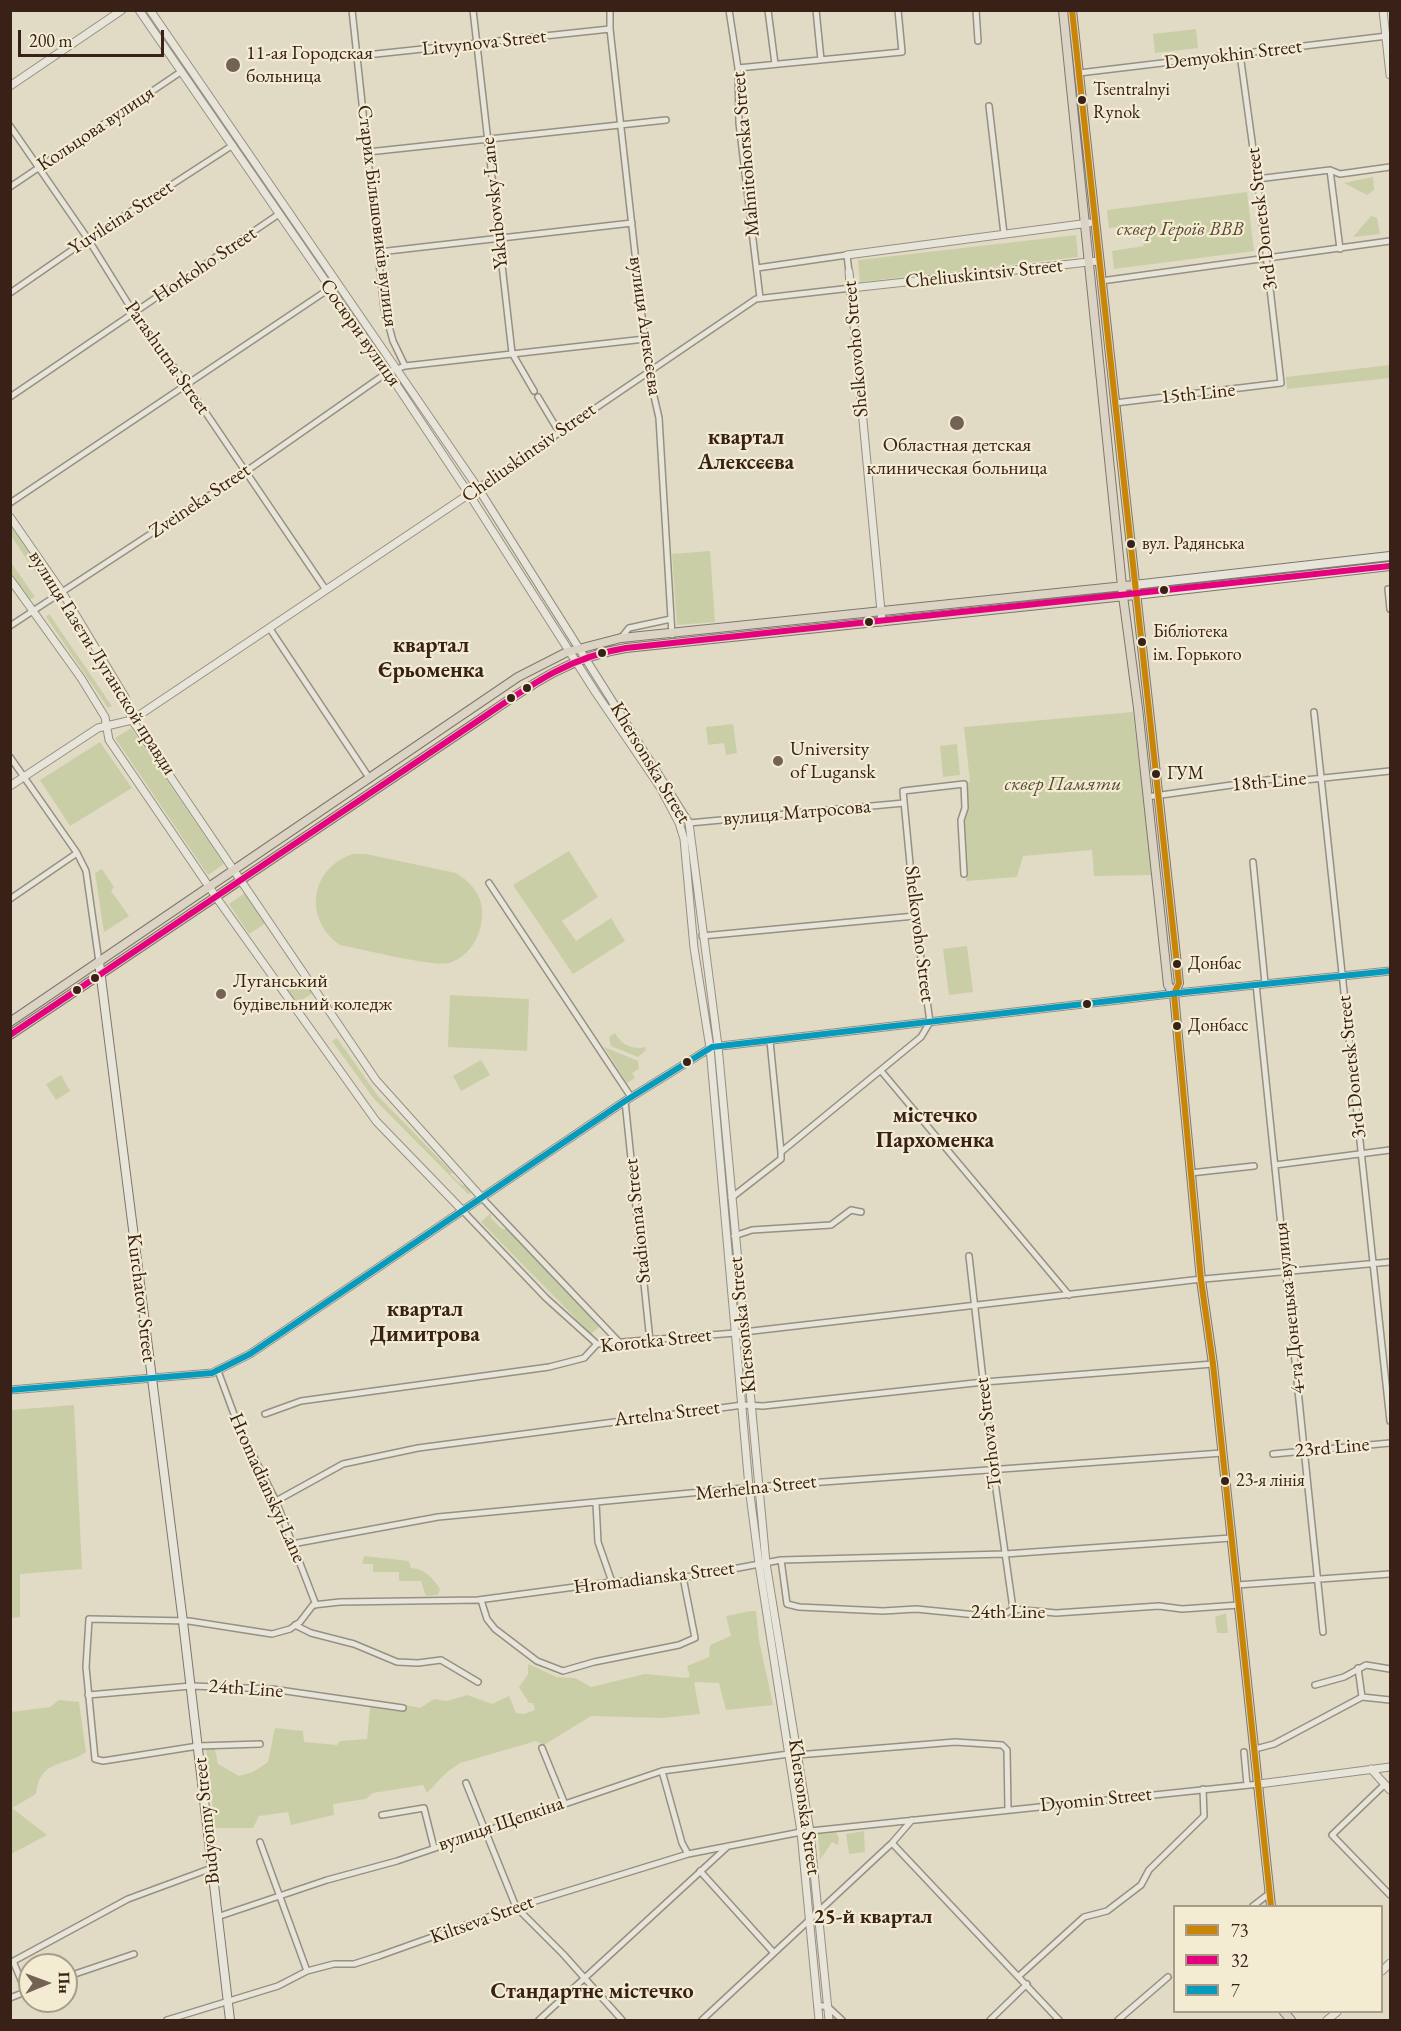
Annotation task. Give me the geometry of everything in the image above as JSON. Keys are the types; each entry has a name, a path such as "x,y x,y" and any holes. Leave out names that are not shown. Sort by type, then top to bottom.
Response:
{"main road":[{"path":"1063,10 1094,262 1123,596 1152,796"},
{"path":"1072,10 1090,223"},
{"path":"1094,262 1101,281 1115,403 1135,595 1168,985 1174,994 1201,1280 1213,1364 1271,1905"},
{"path":"10,1022 518,677 579,648 621,638 671,632 881,612 1390,556"},
{"path":"10,1035 99,975 109,971 526,688 584,657 605,651 673,642 882,622 1390,566"},
{"name":"Kurchatov Street","path":"99,962 183,1622"},
{"name":"Budyonny Street","path":"183,1622 230,2020"}],"street":[{"path":"10,86 122,10"},
{"name":"Сосюри вулиця","path":"139,10 388,372 575,661"},
{"name":"Сосюри вулиця","path":"150,10 478,488 584,657"},
{"name":"Старих Більшовиків вулиця","path":"352,10 384,308 393,341 405,366"},
{"name":"Yakubovsky Lane","path":"473,10 512,353 534,391"},
{"name":"вулиця Алексєєва","path":"610,10 610,29 648,370 659,418 673,642"},
{"name":"Mahnitohorska Street","path":"729,10 738,68 739,123 760,298"},
{"path":"768,10 775,64"},
{"path":"816,10 821,60"},
{"path":"738,68 902,52 898,10"},
{"path":"976,10 978,41"},
{"path":"1383,10 1390,75"},
{"name":"Litvynova Street","path":"357,56 610,29"},
{"name":"Demyokhin Street","path":"1079,74 1387,36"},
{"name":"3rd Donetsk Street","path":"1240,54 1281,383"},
{"name":"Кольцова вулиця","path":"10,187 182,71"},
{"path":"988,106 1005,234"},
{"path":"368,152 666,120"},
{"name":"Parashutna Street","path":"10,126 88,239 134,313 187,385 326,590"},
{"name":"Yuvileina Street","path":"10,293 88,239 233,145"},
{"path":"1257,179 1330,170 1340,174 1390,167"},
{"path":"1330,170 1340,249"},
{"name":"Horkoho Street","path":"10,397 279,214"},
{"path":"379,252 632,223"},
{"name":"Cheliuskintsiv Street","path":"757,268 1090,223"},
{"path":"1101,281 1390,241"},
{"name":"Shelkovoho Street","path":"848,255 882,622"},
{"name":"Cheliuskintsiv Street","path":"10,786 99,728 132,720 478,488 648,370 760,298 1094,262"},
{"path":"10,503 329,289"},
{"path":"388,372 405,366 645,339"},
{"name":"Zveineka Street","path":"10,626 245,472 388,372"},
{"name":"15th Line","path":"1115,403 1281,383"},
{"path":"538,397 559,432"},
{"name":"вулиця Газєти Луганской правди","path":"10,517 62,592 125,697 132,720 376,1080 482,1198 619,1342"},
{"name":"вулиця Газєти Луганской правди","path":"10,579 81,678 105,717 109,740 216,897 376,1121 546,1298 597,1344"},
{"path":"1388,589 1390,609"},
{"path":"621,638 629,628 671,619"},
{"path":"270,629 370,779"},
{"name":"Khersonska Street","path":"584,657 667,784 689,823 744,1332 749,1487 793,1754 810,1832 829,2020"},
{"name":"Khersonska Street","path":"575,661 660,787 679,823 684,839 694,948 714,1047 735,1333 759,1487 762,1564"},
{"name":"3rd Donetsk Street","path":"1314,712 1390,1421"},
{"path":"10,757 77,853 86,871 99,962"},
{"name":"18th Line","path":"1152,796 1274,778 1287,782 1390,771"},
{"name":"Shelkovoho Street","path":"731,1198 781,1159 781,1152 882,1072 921,1037 930,1022 915,916 903,791 964,784 965,808 961,820 964,874"},
{"name":"вулиця Матросова","path":"689,823 904,803"},
{"path":"10,899 77,853"},
{"path":"1253,862 1265,983"},
{"path":"489,883 628,1099"},
{"path":"702,936 915,916"},
{"path":"10,1390 151,1379 218,1371 250,1354 628,1099 714,1047 1256,984 1390,971"},
{"name":"4-та Донецька вулиця","path":"1256,984 1323,1632"},
{"path":"770,1041 781,1152"},
{"path":"882,1072 1069,1295"},
{"name":"Stadionna Street","path":"628,1099 650,1341"},
{"path":"1275,1165 1390,1150"},
{"path":"1190,1173 1254,1166"},
{"path":"734,1236 752,1230 831,1225 851,1210 861,1212"},
{"name":"Torhova Street","path":"969,1256 993,1468 1013,1609"},
{"name":"Korotka Street","path":"265,1414 301,1401 549,1366 584,1358 597,1344 735,1333 1201,1280 1390,1262"},
{"name":"Artelna Street","path":"276,1501 343,1464 418,1448 747,1405 984,1382 1213,1364"},
{"name":"Hromadianskyi Lane","path":"218,1371 232,1410 276,1501 316,1605"},
{"name":"23rd Line","path":"1273,1454 1390,1443"},
{"name":"Merhelna Street","path":"292,1544 438,1517 749,1487 1222,1453"},
{"path":"596,1503 598,1542 612,1582"},
{"name":"Hromadianska Street","path":"316,1605 340,1602 481,1600 612,1582 683,1577 781,1560 1005,1554 1232,1538"},
{"name":"24th Line","path":"781,1560 787,1604 799,1607 883,1611 916,1609 987,1616 1005,1614 1013,1609 1056,1613 1159,1606 1182,1609 1239,1605"},
{"path":"1237,1585 1390,1575"},
{"path":"481,1600 487,1619 495,1629 537,1660 562,1671 594,1662 679,1645 695,1638 683,1577"},
{"path":"260,1744 198,1746 103,1761 95,1759 85,1646 89,1619 183,1622 272,1634 295,1625 313,1605 316,1605"},
{"path":"295,1625 310,1633 354,1644 397,1662 403,1660 418,1664 441,1660 478,1682"},
{"path":"1315,1685 1344,1677 1366,1665 1390,1670"},
{"path":"1358,1668 1362,1696"},
{"name":"24th Line","path":"88,1695 191,1686 273,1689 403,1708"},
{"path":"1256,1749 1274,1744 1362,1696 1390,1700"},
{"name":"вулиця Щепкіна","path":"218,1917 486,1831 564,1802 662,1771 793,1754 955,1742 1002,1745 1007,1750 1008,1809"},
{"path":"542,1748 564,1802"},
{"path":"1244,1752 1247,1785"},
{"name":"Khersonska Street","path":"793,1754 819,2020"},
{"name":"Dyomin Street","path":"801,1832 1259,1784 1390,1767"},
{"path":"1371,1769 1390,1790"},
{"path":"662,1771 682,1843 688,1854"},
{"path":"466,1783 516,1907 585,1977 622,2020"},
{"path":"1385,1784 1332,1835 1390,1895"},
{"path":"1019,1976 1084,1917 1107,1911 1141,1885 1149,1870 1204,1816 1203,1790"},
{"path":"382,1815 424,1808 434,1848"},
{"path":"702,2020 892,1843 912,1820"},
{"name":"Kiltseva Street","path":"167,2020 278,1986 307,1971 334,1964 354,1964 516,1907 688,1854 801,1832"},
{"path":"261,1842 307,1971"},
{"path":"892,1843 1059,2020"},
{"path":"539,2020 730,1845"},
{"path":"12,1962 128,1899 212,1868"},
{"path":"700,1871 774,1953"},
{"path":"1254,1905 1270,1893"},
{"path":"78,1973 134,1954"},
{"path":"1118,2020 1168,1977"},
{"path":"990,2020 1027,1984"},
{"path":"817,2005 828,2007 842,2020"}],"green space":[{"path":"1196,29 1198,48 1155,53 1153,34"},
{"path":"1373,177 1374,190 1367,195 1344,183"},
{"name":"сквер Героїв ВВВ","path":"1247,192 1254,251 1114,269 1112,251 1144,246 1141,225 1109,228 1107,210"},
{"path":"1371,216 1377,218 1380,234 1353,237"},
{"path":"1076,235 1078,257 860,282 858,260"},
{"path":"1390,365 1390,378 1287,389 1286,377"},
{"path":"10,525 52,584 46,588 11,536"},
{"path":"710,551 715,622 677,625 672,554"},
{"path":"10,561 35,597 29,600 11,572"},
{"path":"49,614 112,706 108,708 46,617"},
{"name":"сквер Памяти","path":"1133,712 1153,875 1094,876 1092,850 1023,856 1017,877 966,881 962,819 965,784 970,782 964,727"},
{"path":"733,724 737,753 726,755 724,743 708,745 706,727"},
{"path":"131,728 224,864 208,875 115,738"},
{"path":"100,742 132,788 70,826 40,780"},
{"path":"957,744 960,775 943,777 940,746"},
{"path":"569,851 598,897 562,921 576,941 611,918 625,941 573,974 513,885"},
{"path":"353,854 366,854 456,873 467,881 476,891 482,910 479,932 473,945 456,960 441,964 340,945 328,934 320,922 316,895 320,882 328,870"},
{"path":"102,869 114,887 111,891 129,916 104,932 95,873"},
{"path":"246,892 266,923 249,934 229,904"},
{"path":"967,946 973,992 949,995 943,949"},
{"path":"303,976 314,992 296,1004 285,989"},
{"path":"450,995 529,999 527,1051 448,1047"},
{"path":"615,1033 628,1046 645,1047 646,1050 638,1057 611,1046 609,1037"},
{"path":"337,1038 378,1096 453,1173 450,1174 462,1185 467,1185 473,1192 468,1194 374,1099 332,1041"},
{"path":"604,1047 638,1061 639,1069 632,1073 635,1078 627,1083"},
{"path":"481,1060 490,1075 461,1091 453,1076"},
{"path":"61,1075 70,1091 56,1100 46,1084"},
{"path":"491,1213 491,1218 502,1229 507,1229 600,1326 591,1334 481,1222"},
{"path":"74,1405 82,1569 20,1574 20,1617 11,1618 11,1410"},
{"path":"364,1556 409,1561 411,1568 428,1574 434,1581 440,1589 438,1595 426,1596 421,1581 399,1581 399,1572 373,1572 373,1564 362,1564"},
{"path":"756,1611 759,1640 773,1705 726,1710 719,1683 694,1682 700,1714 662,1718 591,1716 544,1745 536,1741 460,1763 446,1773 427,1793 423,1785 373,1793 366,1799 333,1804 334,1815 291,1825 288,1812 259,1816 253,1828 215,1828 206,1749 215,1749 218,1764 239,1776 253,1772 268,1762 275,1728 303,1731 304,1742 337,1745 340,1741 367,1739 370,1707 404,1712 406,1705 420,1708 434,1699 447,1701 467,1695 492,1704 509,1696 516,1713 524,1714 535,1710 533,1703 529,1703 519,1687 528,1674 528,1664 557,1677 575,1678 591,1687 645,1674 687,1678 690,1676 687,1666 709,1657 710,1645 731,1636 726,1616"},
{"path":"1226,1613 1228,1633 1217,1633 1215,1617"},
{"path":"59,1700 79,1702 86,1752 47,1770 38,1783 36,1794 12,1808 47,1835 11,1854 11,1712 50,1707"},
{"path":"864,1831 865,1852 849,1854 846,1834"},
{"path":"836,1833 839,1838 838,1845 832,1842 820,1860 818,1834"}],"transit line":[{"name":"73","path":"1072,10 1179,983 1174,994 1201,1280 1213,1364 1271,1905"},
{"name":"32","path":"10,1035 521,692 570,664 588,657 626,648 1390,566"},
{"name":"7","path":"10,1390 212,1373 250,1354 625,1101 712,1047 1390,971"}],"place":[{"name":"11-ая Городская больница","path":"233,65"},
{"name":"Tsentralnyi Rynok","path":"1082,100"},
{"name":"Областная детская клиническая больница","path":"957,423"},
{"name":"вул. Радянська","path":"1131,544"},
{"name":"Бібліотека ім. Горького","path":"1142,642"},
{"name":"University of Lugansk","path":"778,761"},
{"name":"ГУМ","path":"1156,774"},
{"name":"Донбас","path":"1177,964"},
{"name":"Луганський будівельний коледж","path":"221,994"},
{"name":"Донбасс","path":"1177,1026"},
{"name":"23-я лінія","path":"1225,1481"}],"district":[{"name":"квартал Алексєєва","path":"746,450"},
{"name":"квартал Єрьоменка","path":"431,658"},
{"name":"містечко Пархоменка","path":"935,1128"},
{"name":"квартал Димитрова","path":"425,1322"},
{"name":"25-й квартал","path":"873,1917"},
{"name":"Стандартне містечко","path":"592,1992"}]}
